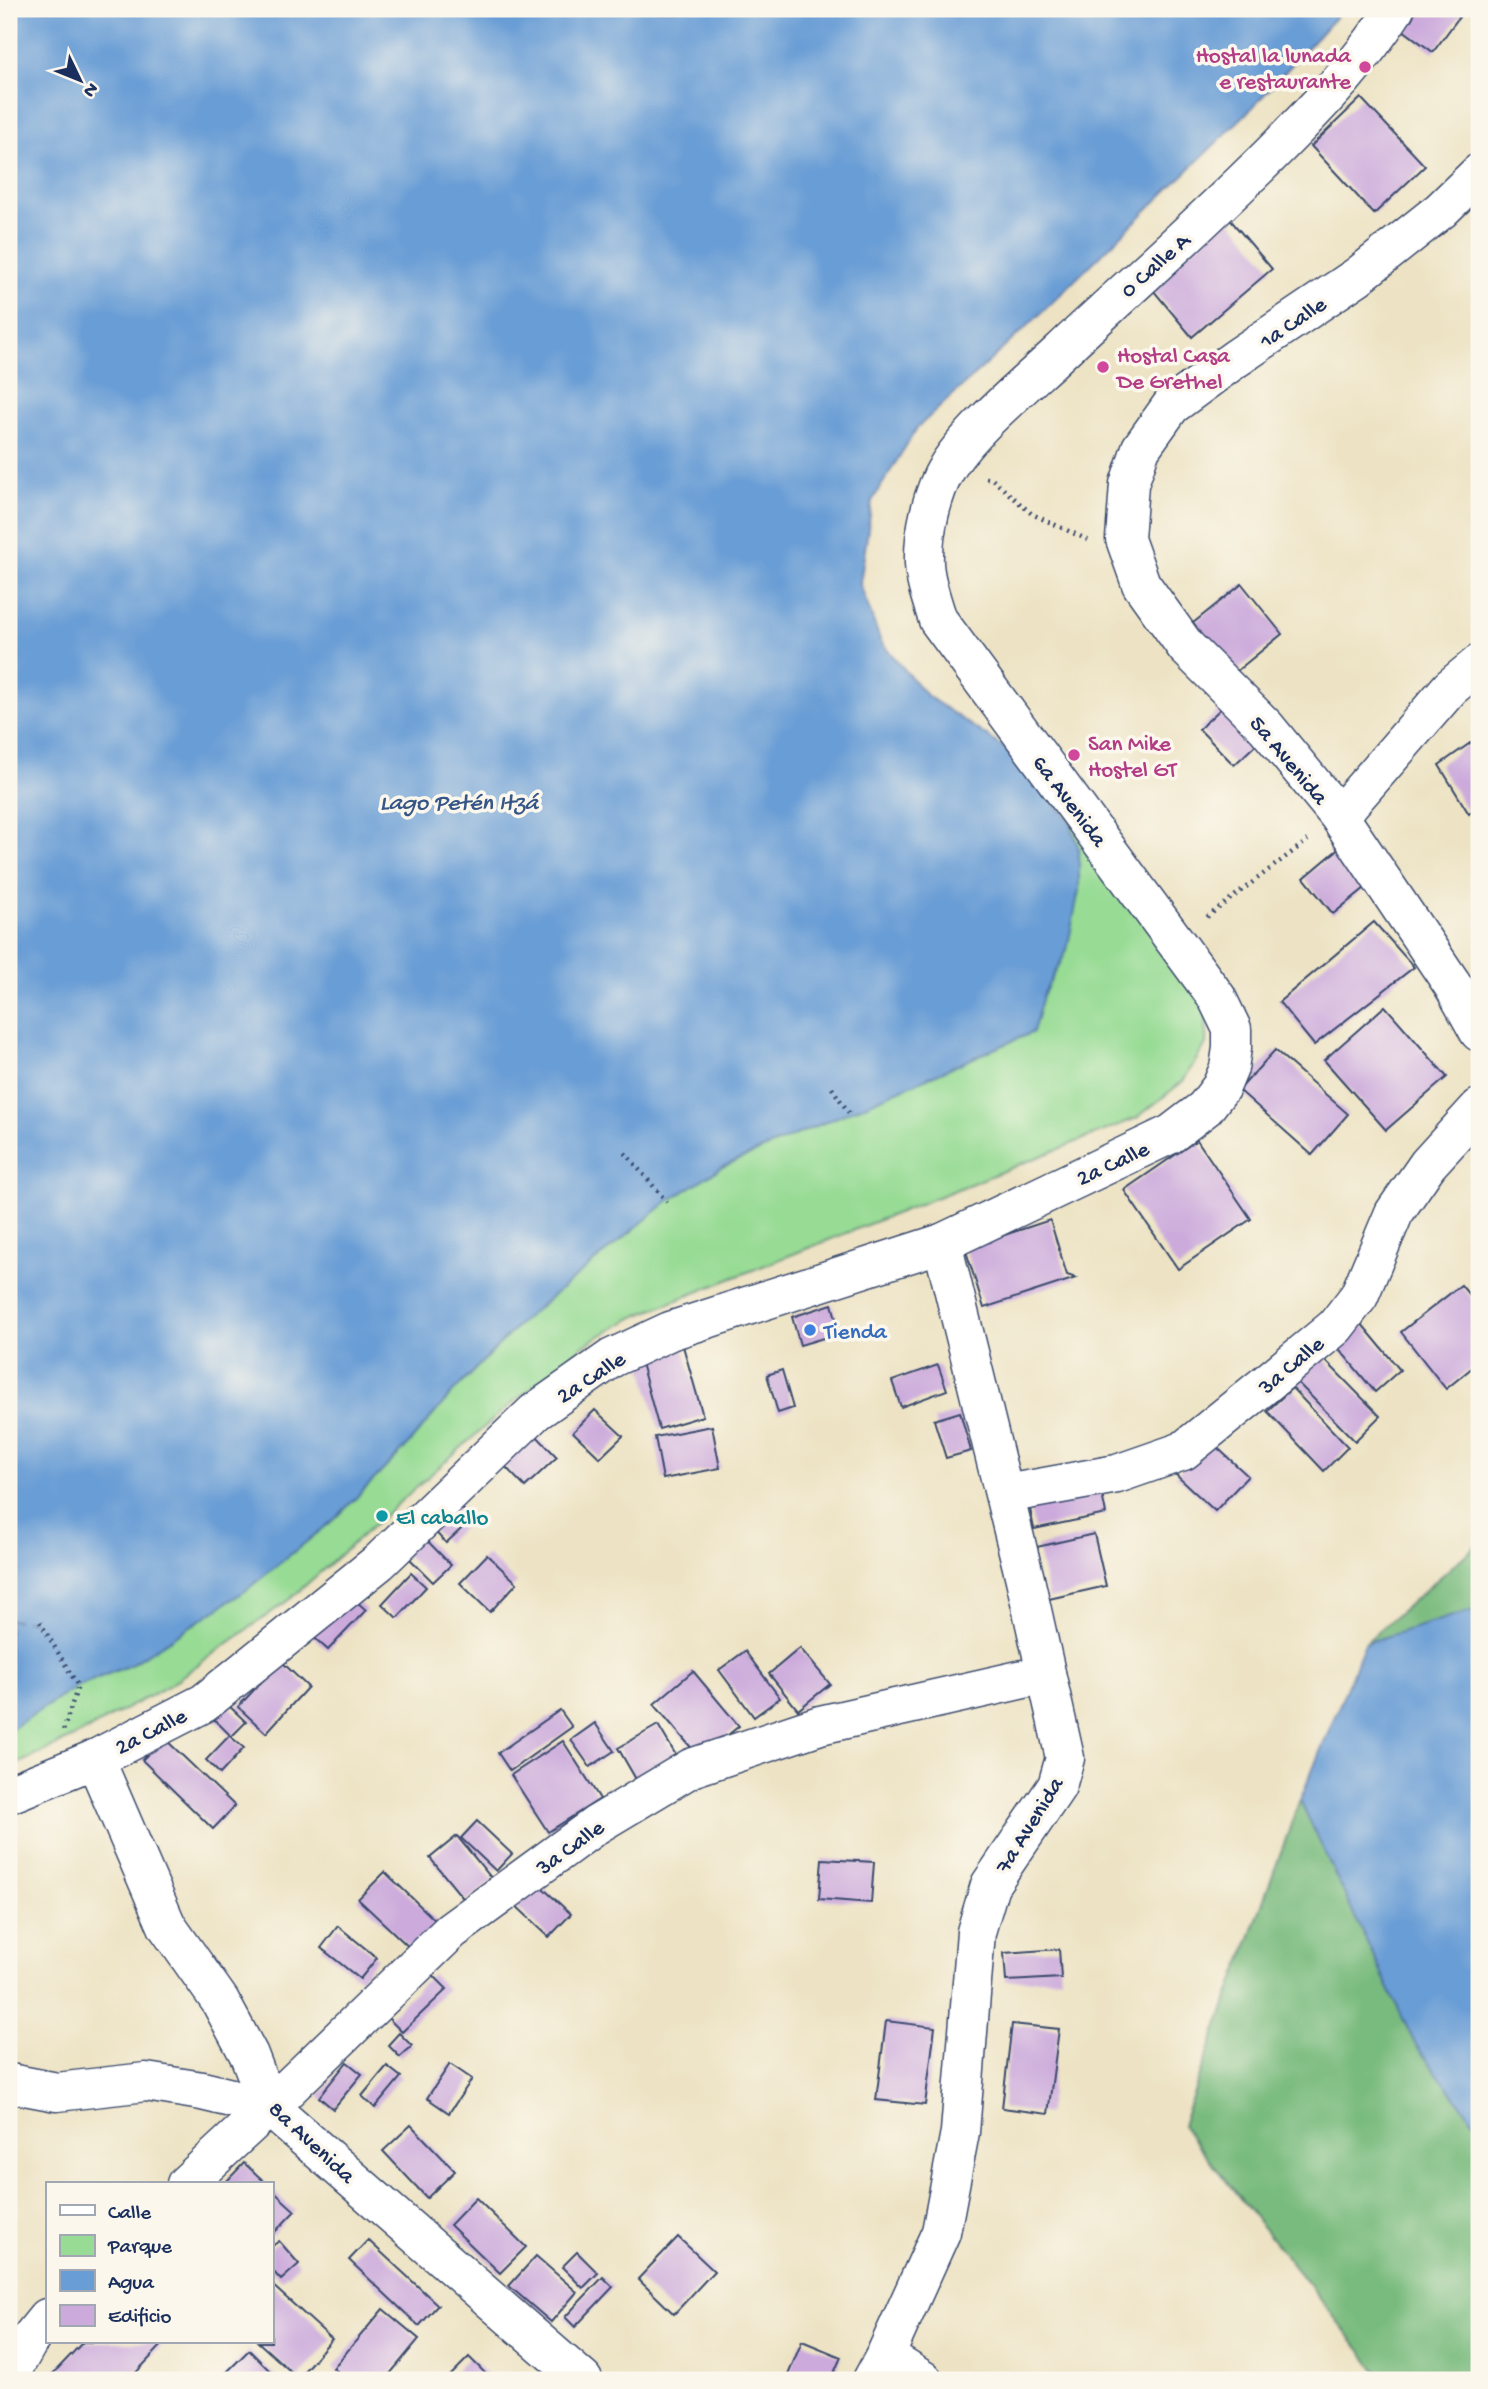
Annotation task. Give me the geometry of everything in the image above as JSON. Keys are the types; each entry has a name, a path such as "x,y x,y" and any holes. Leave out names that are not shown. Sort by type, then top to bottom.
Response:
{"street":[{"name":"0 Calle A","path":"928,526 937,492 948,466 975,433 1134,281 1235,192 1348,75 1395,9"},
{"name":"1a Calle","path":"1129,484 1141,448 1171,406 1358,276 1441,210 1479,173"},
{"name":"5a Avenida","path":"1129,484 1125,539 1141,583 1186,646 1266,727 1339,816 1454,987 1479,1032"},
{"name":"6a Avenida","path":"928,526 924,563 928,590 938,620 1217,998 1231,1029 1229,1068"},
{"path":"1339,816 1450,688 1479,664"},
{"name":"2a Calle","path":"9,1794 95,1759 204,1703 379,1562 535,1412 612,1358 670,1331 942,1243 1171,1134 1205,1108 1221,1087 1229,1068"},
{"name":"3a Calle","path":"1005,1494 1117,1475 1183,1451 1257,1392 1335,1327 1359,1296 1394,1213 1429,1164 1479,1108"},
{"name":"7a Avenida","path":"923,2380 878,2368 941,2232 960,2132 976,1933 990,1885 1057,1786 1065,1758 1005,1494 942,1243"},
{"name":"3a Calle","path":"188,2182 452,1931 597,1825 691,1768 820,1725 1046,1674"},
{"name":"8a Avenida","path":"95,1759 167,1926 220,2001 249,2055 269,2107 583,2380"},
{"path":"9,2083 57,2092 146,2082 202,2091 269,2107"},
{"path":"9,2376 46,2319"}],"path":[{"path":"948,466 992,479 1032,513 1098,545 1125,539"},
{"path":"1175,941 1339,816"},
{"path":"832,1088 849,1112"},
{"path":"625,1153 667,1202"},
{"path":"40,1622 78,1686"}],"green space":[{"path":"1069,819 1207,995 1206,1044 1183,1081 1137,1118 634,1317 584,1345 498,1415 290,1599 168,1686 76,1736 9,1768 9,1730 78,1686 130,1665 245,1591 336,1518 406,1447 452,1393 522,1321 667,1202 722,1167 1033,1032 1043,995 1067,950"},
{"path":"1479,1543 1479,1611 1466,1612 1365,1643"},
{"path":"1300,1800 1415,2044 1479,2128 1479,2380 1384,2380 1182,2125"}],"water":[{"name":"Lago Petén Itzá","path":"9,9 1343,9 1252,108 1034,320 917,428 872,501 860,584 881,642 926,695 1006,749 1069,819 1079,849 1079,890 1067,950 1043,995 1033,1032 722,1167 667,1202 522,1321 452,1393 406,1447 336,1518 245,1591 130,1665 78,1686 9,1730"},
{"path":"1479,1611 1479,2128 1415,2044 1300,1800 1365,1643 1466,1612"}],"building":[{"path":"1418,9 1465,9 1433,52 1403,30"},
{"path":"1361,98 1425,166 1374,214 1311,146"},
{"path":"1228,217 1272,269 1192,337 1148,284"},
{"path":"1242,584 1282,634 1232,675 1188,627"},
{"path":"1230,700 1264,737 1234,765 1199,729"},
{"path":"1476,739 1479,744 1479,807 1469,814 1439,765"},
{"path":"1342,846 1371,883 1333,914 1304,878"},
{"path":"1374,922 1414,967 1314,1045 1279,1002"},
{"path":"1385,1006 1447,1077 1386,1130 1324,1060"},
{"path":"1275,1050 1348,1114 1312,1155 1239,1090"},
{"path":"1197,1140 1251,1219 1178,1269 1124,1190"},
{"path":"1050,1220 1067,1275 1076,1278 984,1308 965,1248"},
{"path":"1461,1285 1479,1307 1479,1362 1446,1389 1401,1332"},
{"path":"832,1304 840,1333 800,1345 792,1317"},
{"path":"1356,1317 1400,1370 1375,1392 1330,1338"},
{"path":"681,1339 703,1416 659,1429 638,1352"},
{"path":"1321,1356 1380,1416 1355,1441 1296,1381"},
{"path":"938,1365 947,1390 901,1407 892,1381"},
{"path":"782,1370 793,1408 778,1413 767,1375"},
{"path":"1292,1388 1348,1447 1324,1471 1267,1411"},
{"path":"595,1410 623,1436 600,1458 573,1432"},
{"path":"960,1412 971,1451 946,1458 934,1420"},
{"path":"712,1426 720,1468 663,1479 655,1437"},
{"path":"529,1428 557,1457 525,1487 497,1458"},
{"path":"1209,1440 1248,1476 1215,1511 1176,1475"},
{"path":"1100,1484 1106,1514 1034,1529 1028,1499"},
{"path":"452,1498 472,1519 446,1543 426,1522"},
{"path":"409,1522 451,1565 433,1582 391,1540"},
{"path":"1094,1534 1106,1586 1049,1599 1037,1547"},
{"path":"487,1555 517,1583 490,1612 460,1583"},
{"path":"411,1573 426,1587 397,1618 382,1604"},
{"path":"337,1584 366,1610 328,1650 300,1625"},
{"path":"800,1648 830,1684 798,1710 769,1674"},
{"path":"745,1651 780,1698 754,1717 719,1670"},
{"path":"281,1661 308,1687 266,1733 238,1707"},
{"path":"693,1671 739,1726 700,1758 654,1704"},
{"path":"226,1703 246,1722 231,1737 244,1748 220,1774 206,1760 230,1735 212,1717"},
{"path":"560,1710 572,1727 510,1771 498,1753"},
{"path":"595,1723 614,1751 590,1767 571,1740"},
{"path":"658,1725 677,1757 637,1781 618,1748"},
{"path":"164,1738 235,1806 213,1829 142,1760"},
{"path":"563,1741 600,1799 548,1832 511,1775"},
{"path":"477,1821 512,1854 496,1871 461,1838"},
{"path":"457,1836 493,1880 466,1902 430,1858"},
{"path":"822,1859 874,1862 871,1903 819,1899"},
{"path":"385,1872 439,1924 413,1951 358,1899"},
{"path":"533,1879 571,1914 549,1937 512,1902"},
{"path":"338,1926 377,1958 360,1979 321,1948"},
{"path":"1059,1949 1061,1978 1006,1981 1004,1953"},
{"path":"432,1974 447,1989 402,2032 388,2018"},
{"path":"886,2021 935,2027 925,2105 876,2100"},
{"path":"1012,2024 1059,2029 1048,2114 1002,2108"},
{"path":"399,2033 412,2046 400,2057 388,2045"},
{"path":"347,2062 362,2074 333,2109 319,2097"},
{"path":"450,2064 472,2079 449,2113 427,2098"},
{"path":"387,2066 401,2077 375,2108 362,2096"},
{"path":"411,2125 455,2171 427,2198 383,2151"},
{"path":"244,2163 265,2182 226,2182"},
{"path":"273,2191 295,2211 273,2234"},
{"path":"476,2198 526,2247 500,2273 450,2225"},
{"path":"678,2237 714,2271 674,2314 638,2279"},
{"path":"368,2240 438,2305 419,2326 349,2260"},
{"path":"279,2241 299,2264 281,2280 273,2271 273,2246"},
{"path":"577,2252 598,2273 583,2288 562,2267"},
{"path":"536,2256 577,2292 551,2322 509,2286"},
{"path":"603,2277 613,2287 575,2327 565,2317"},
{"path":"273,2286 332,2339 298,2378 260,2344 273,2344"},
{"path":"383,2309 419,2339 385,2380 348,2380 333,2368"},
{"path":"802,2341 841,2357 831,2380 786,2380"},
{"path":"81,2344 163,2344 129,2380 47,2380"},
{"path":"249,2350 279,2380 219,2380"},
{"path":"469,2357 492,2380 446,2380"}],"ferry route":[{"path":"9,1620 40,1622"}],"place":[{"name":"Hostal la lunada e restaurante","path":"1365,67"},
{"name":"Hostal Casa De Grethel","path":"1103,367"},
{"name":"San Mike Hostel GT","path":"1074,755"},
{"name":"Tienda","path":"810,1330"},
{"name":"El caballo","path":"382,1516"}]}
